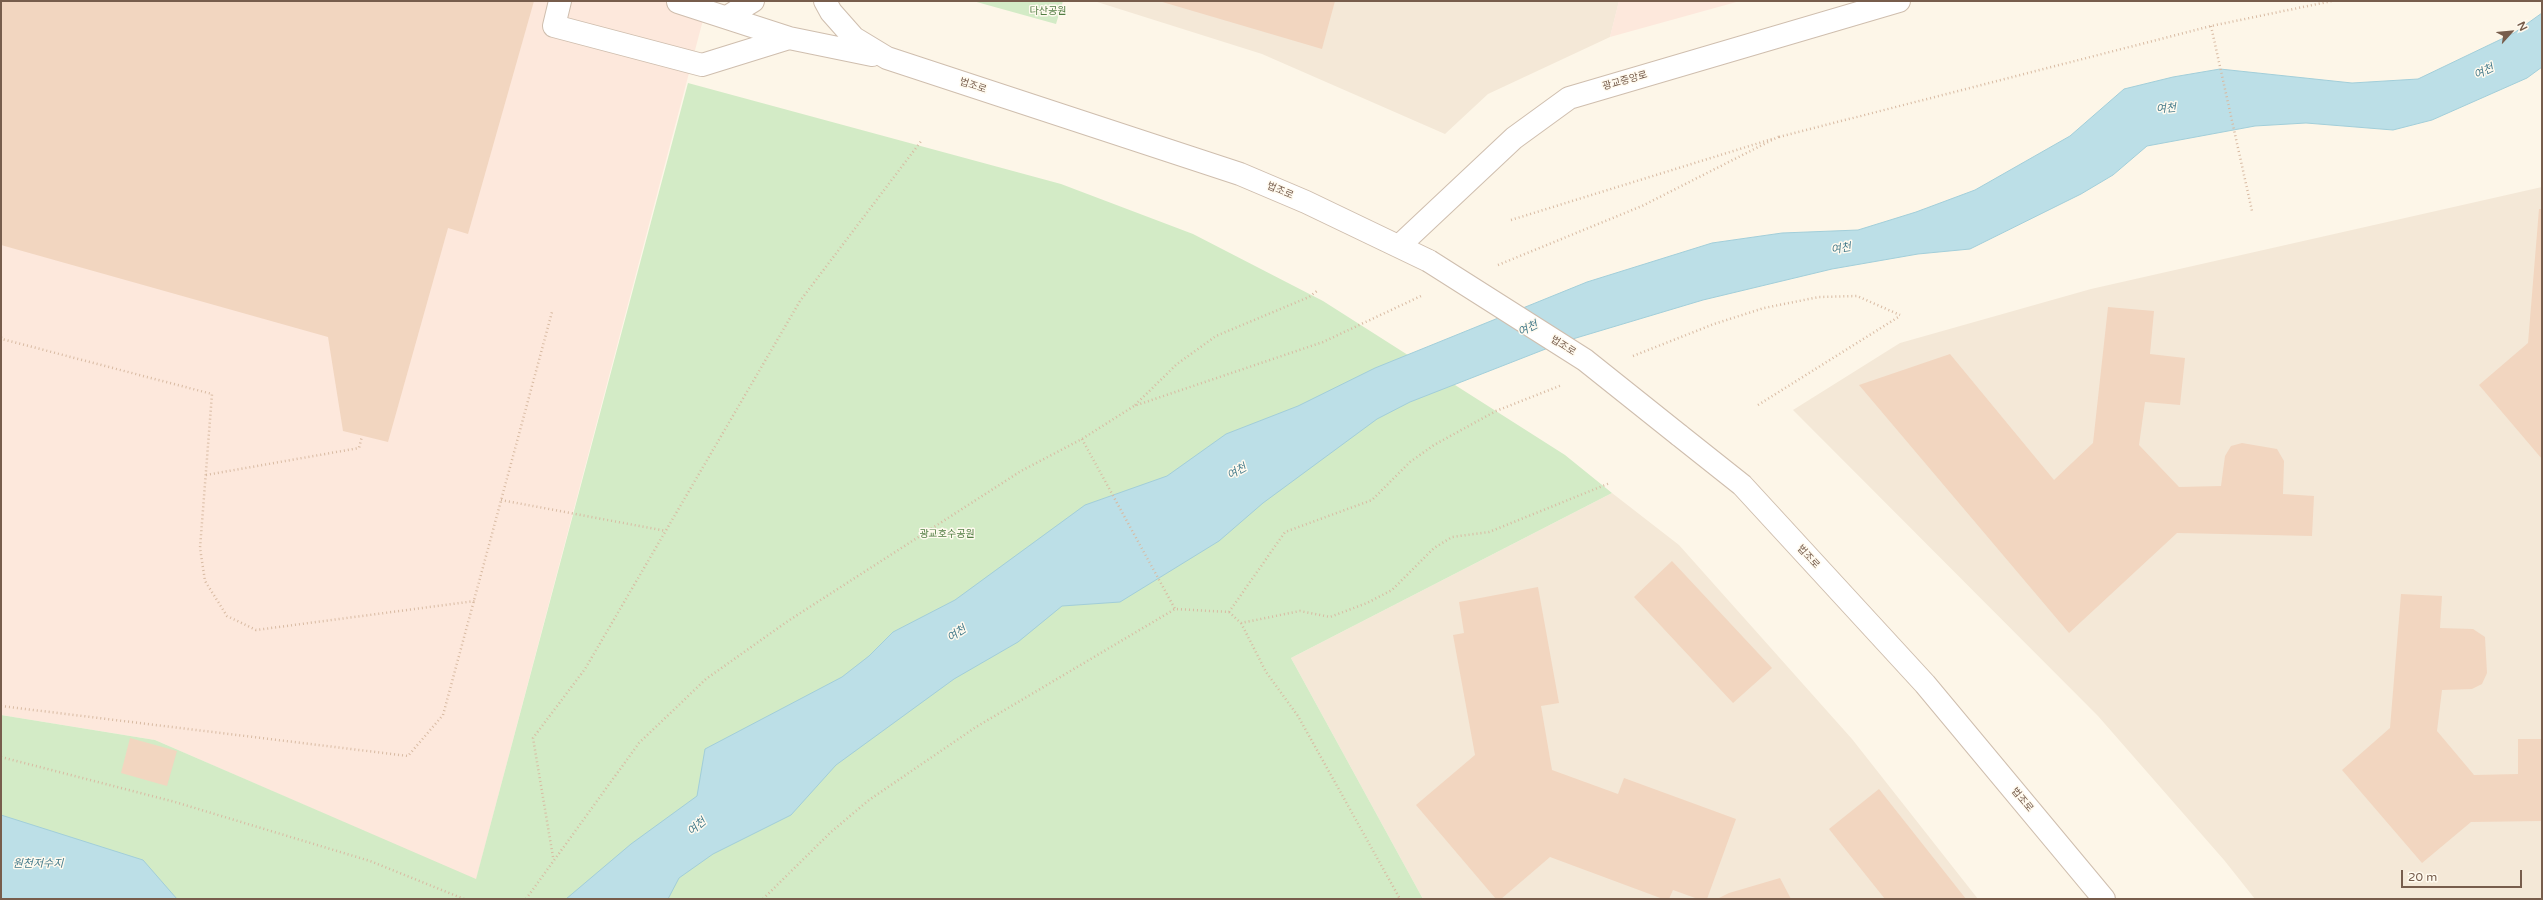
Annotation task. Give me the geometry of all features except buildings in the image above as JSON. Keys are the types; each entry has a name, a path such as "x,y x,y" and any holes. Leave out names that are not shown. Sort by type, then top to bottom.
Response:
{"street":[{"path":"560,1 554,26 702,65 789,38"},
{"path":"727,17 753,1"},
{"name":"법조로","path":"825,1 831,12 854,38 887,58 1240,174 1306,202 1429,261 1585,360 1742,486 1925,684 2104,899"},
{"name":"광교중앙로","path":"1399,246 1514,138 1569,98 1898,1"},
{"path":"678,2 789,38 887,58"}],"path":[{"path":"1511,220 1780,136 2211,26 2332,1"},
{"path":"2211,26 2252,211"},
{"path":"1490,268 1642,206 1780,136"},
{"path":"554,858 533,738 585,670 800,301 922,140"},
{"path":"526,899 638,743 706,679 788,621 1021,471 1082,439 1134,406 1176,364 1216,336 1309,297 1317,291"},
{"path":"1134,406 1324,342 1425,294"},
{"path":"1627,359 1714,324 1764,308 1819,296 1857,296 1900,315 1758,405"},
{"path":"1,706 408,756 444,715 552,312"},
{"path":"1,337 2,339 212,394 200,548 205,581 227,616 256,630 475,601"},
{"path":"1229,612 1285,532 1372,500 1410,462 1434,445 1496,411 1568,382"},
{"path":"206,475 359,448 362,436"},
{"path":"1082,439 1175,609"},
{"path":"1241,623 1300,611 1330,617 1367,603 1392,590 1434,548 1452,537 1489,532 1610,483"},
{"path":"502,500 666,531"},
{"path":"763,899 831,832 909,772 976,728 1175,609 1229,612 1241,623 1266,672 1298,716 1400,899"},
{"path":"1,757 176,802 355,856 464,899"}],"shaded area":[{"path":"1,1 708,1 476,880 155,740 1,715"},
{"path":"1094,1 1619,1 1610,37 1488,94 1445,134 1262,54"},
{"path":"1619,1 1740,1 1610,37"},
{"path":"2542,187 2542,899 2255,899 2224,860 2098,716 1793,410 1900,343 2091,289"},
{"path":"1612,493 1679,545 1852,739 1978,899 1423,899 1291,658"}],"green space":[{"name":"다산공원","path":"973,1 1063,1 1056,24"},
{"name":"광교호수공원","path":"688,83 1061,184 1193,234 1323,301 1565,455 1612,493 1291,658 1423,899 1,899 1,715 155,740 476,879"}],"water":[{"name":"여천","path":"2542,13 2542,67 2527,78 2432,120 2393,130 2306,123 2255,126 2147,146 2113,175 2081,194 1970,249 1918,254 1832,269 1703,300 1566,341 1410,402 1377,419 1263,503 1219,541 1120,602 1062,606 1018,642 954,679 836,765 791,815 713,854 679,878 668,899 566,899 631,844 697,796 705,749 842,677 869,656 893,632 955,600 1085,505 1167,476 1226,434 1298,406 1375,368 1587,282 1712,243 1782,233 1858,230 1916,212 1975,190 2070,136 2124,89 2173,77 2220,69 2352,83 2418,79 2514,33"},
{"name":"원천저수지","path":"1,815 143,860 177,899 1,899"}]}
